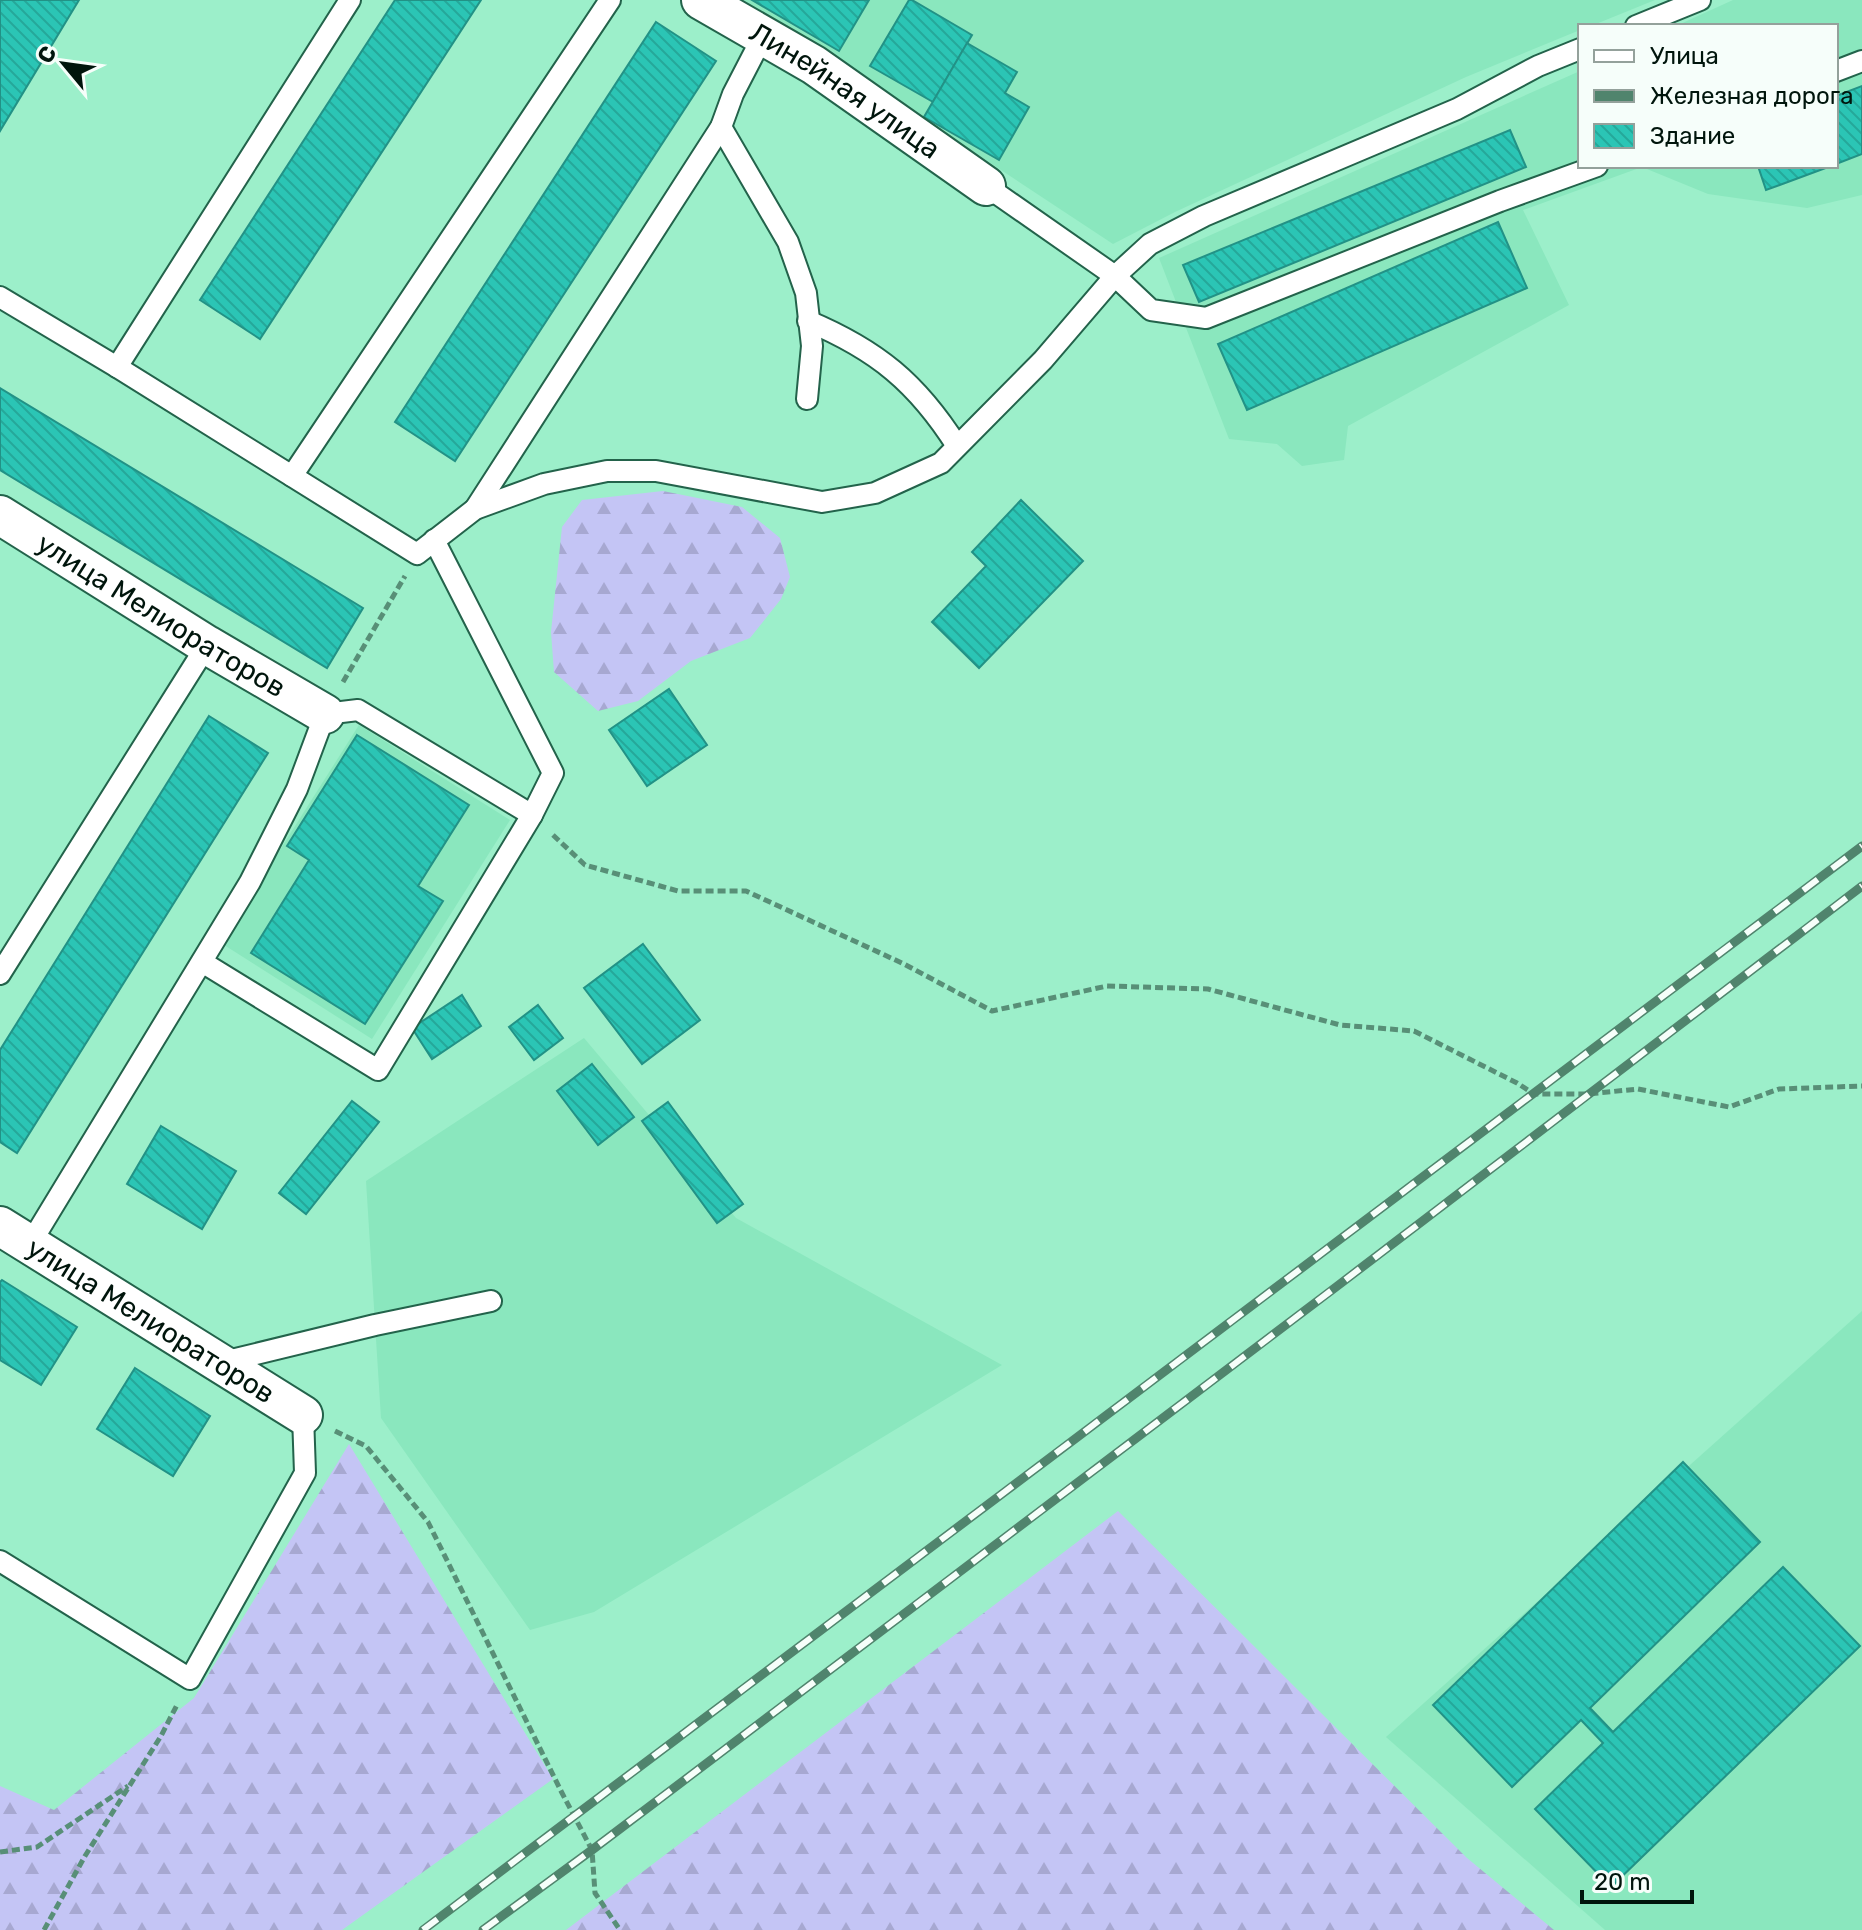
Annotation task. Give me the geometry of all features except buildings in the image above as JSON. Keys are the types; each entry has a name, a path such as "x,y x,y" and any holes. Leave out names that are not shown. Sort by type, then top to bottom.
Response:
{"street":[{"name":"Линейная улица","path":"701,0 814,65 986,186"},
{"name":"улица Мелиораторов","path":"0,515 207,645 325,714"},
{"name":"улица Мелиораторов","path":"15,1235 303,1415"}],"lane":[{"path":"117,367 350,0"},
{"path":"292,476 610,0"},
{"path":"1641,24 1700,0"},
{"path":"475,509 721,127 733,94 763,36"},
{"path":"0,297 417,554 475,509 544,484 607,471 656,471 822,502 875,493 941,463 1043,360 1115,276 1150,244 1204,216 1457,109 1538,66 1578,50"},
{"path":"1838,70 1862,61"},
{"path":"721,127 788,242 806,293 812,346 807,399"},
{"path":"986,186 1115,276 1151,310 1206,318 1500,201 1591,168"},
{"path":"808,321 867,350 894,370 940,418 957,446"},
{"path":"202,962 378,1070 532,815 553,773 434,540"},
{"path":"0,974 207,645"},
{"path":"15,1235 202,962 250,882 297,789 325,714 358,710 532,815"},
{"path":"219,1363 491,1301"},
{"path":"0,1561 190,1679 305,1473 303,1415"}],"path":[{"path":"325,714 400,585"},
{"path":"532,815 585,865 678,891 746,891 904,964 992,1011 1107,986 1208,989 1340,1025 1414,1031 1534,1094 1588,1094 1638,1089 1729,1107 1779,1089 1862,1086"},
{"path":"303,1415 366,1446 428,1522 592,1850 595,1893 620,1930"},
{"path":"44,1930 85,1856 161,1736 190,1679"},
{"path":"0,1852 37,1847 132,1783"}],"shaded area":[{"path":"741,0 1655,0 1596,24 1578,24 1578,31 1466,77 1175,212 1113,244"},
{"path":"1733,0 1862,0 1862,195 1807,208 1708,194 1644,168 1838,168 1838,24 1680,24"},
{"path":"1578,72 1578,168 1639,168 1523,210 1569,305 1348,426 1344,460 1302,466 1277,444 1229,439 1159,258"},
{"path":"359,725 510,820 372,1039 221,943"},
{"path":"584,1038 736,1218 1002,1365 594,1612 530,1630 381,1418 366,1181"},
{"path":"1862,1311 1862,1930 1605,1930 1386,1737"}],"green space":[{"path":"663,491 742,507 780,538 790,577 781,599 750,638 691,661 638,701 598,711 554,672 551,632 562,527 582,500"},
{"path":"349,1444 553,1779 342,1930 0,1930 0,1786 54,1810 194,1698"},
{"path":"1118,1511 1467,1858 1554,1930 566,1930"}],"railway":[{"path":"423,1930 1862,846"},
{"path":"483,1930 1862,886"}]}
